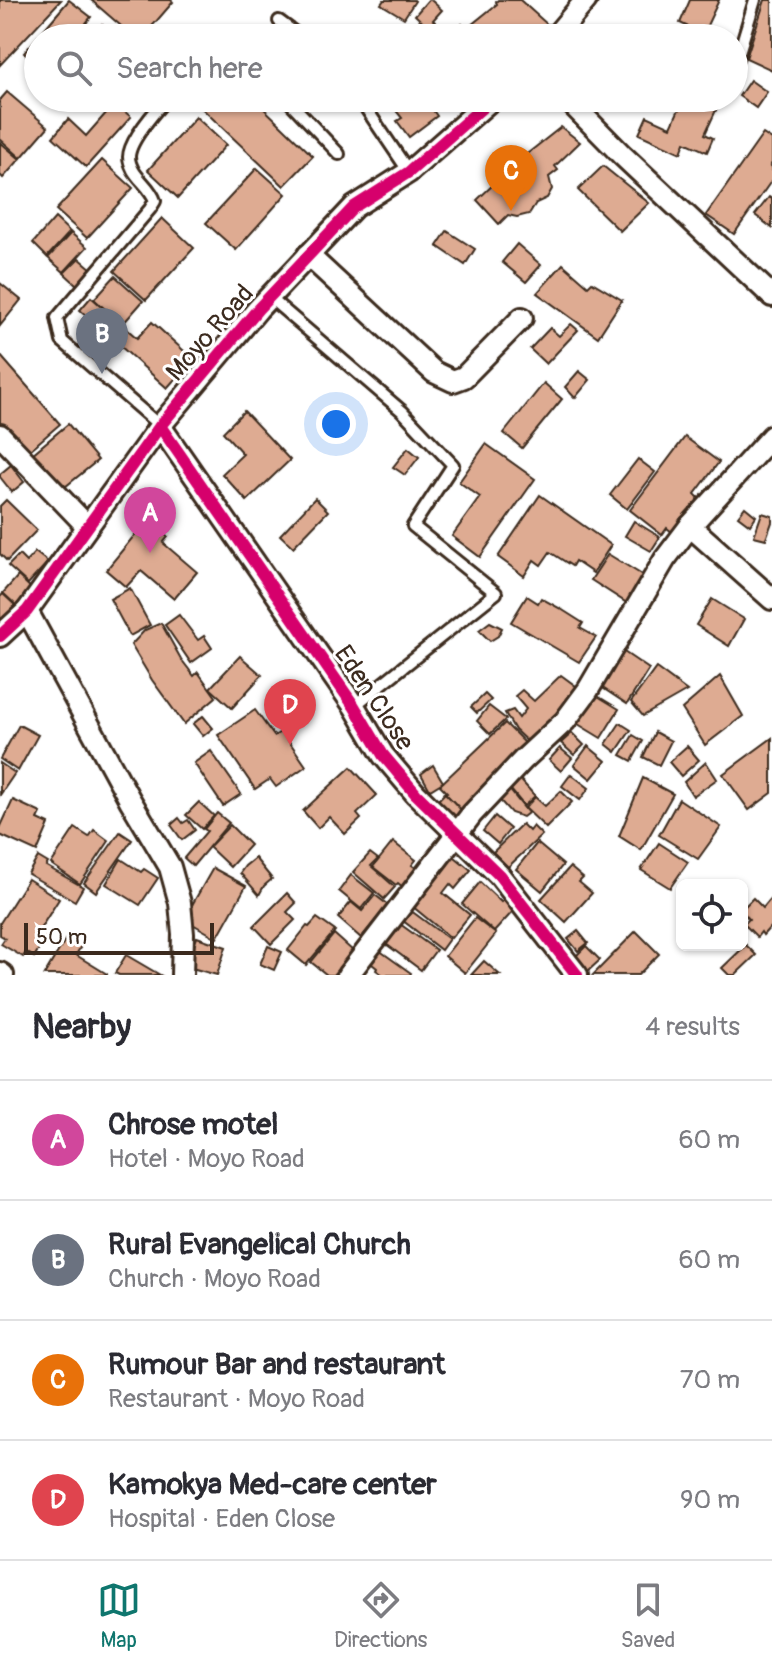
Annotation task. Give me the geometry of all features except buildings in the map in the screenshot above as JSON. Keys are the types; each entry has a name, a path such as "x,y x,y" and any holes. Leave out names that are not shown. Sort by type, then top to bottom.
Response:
{"street":[{"path":"566,24 586,0"},
{"name":"Moyo Road","path":"0,636 27,611 160,426 269,297 354,207 409,172 477,112"},
{"path":"580,112 772,296"},
{"path":"308,255 434,372 453,381 464,377 522,318"},
{"name":"Eden Close","path":"160,426 354,706 383,755 416,794 499,875 577,975"},
{"path":"0,435 87,526"},
{"path":"348,975 457,832 497,786 565,721 588,690 665,559 690,526 772,436"},
{"path":"690,526 772,599"},
{"path":"27,611 170,867 180,903 182,975"}],"lane":[{"path":"748,24 755,0"},
{"path":"279,21 283,24"},
{"path":"154,112 129,157 133,171 152,192 155,201 57,318 62,341 160,426"},
{"path":"299,112 339,154"},
{"path":"368,112 409,172"},
{"path":"269,297 402,411 453,465 413,526 496,593 354,706"}],"cycle path":[{"path":"0,636 27,611 160,426 258,309 354,207 409,172 477,112"},
{"path":"160,426 354,706 383,755 416,794 499,875 577,975"}],"place":[{"name":"Rumour Bar and restaurant","path":"511,211"},
{"name":"Rural Evangelical Church","path":"102,374"},
{"name":"Chrose motel","path":"150,553"},
{"name":"Kamokya Med-care center","path":"290,745"}]}
